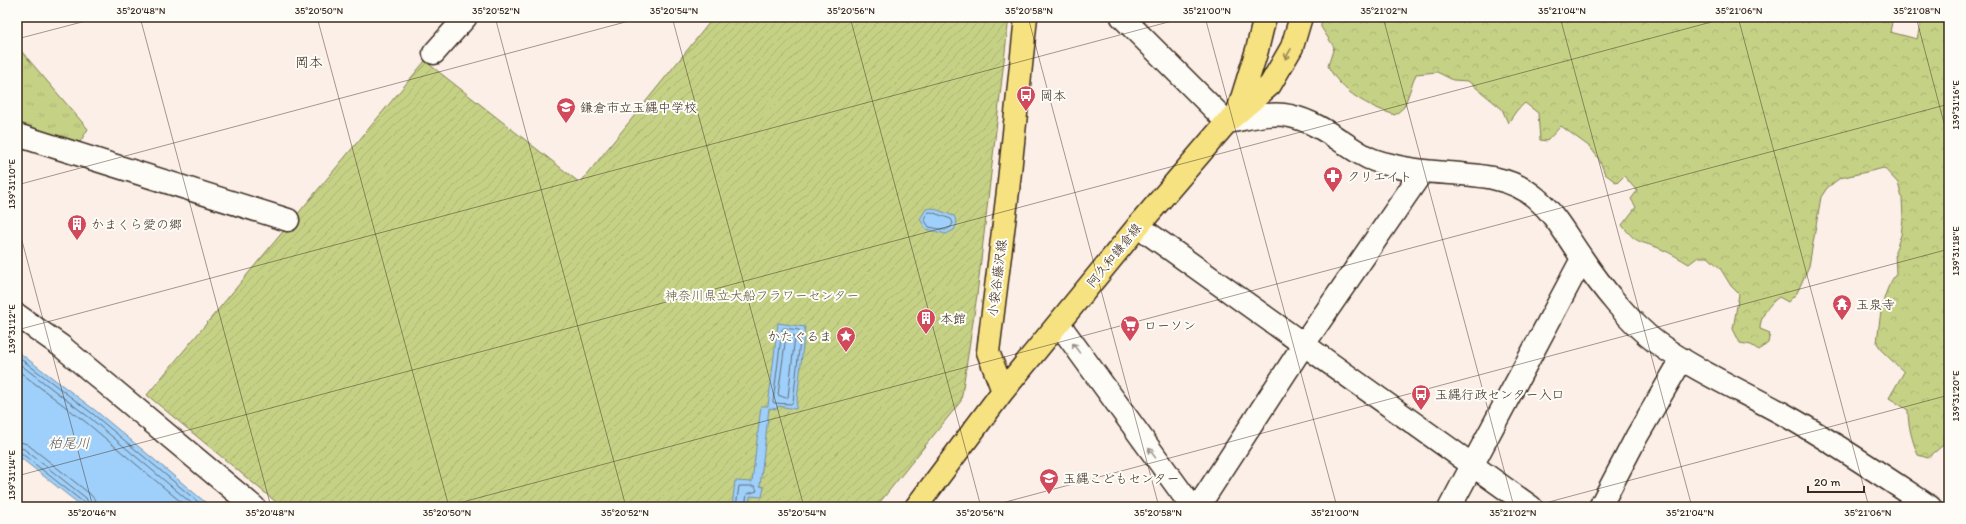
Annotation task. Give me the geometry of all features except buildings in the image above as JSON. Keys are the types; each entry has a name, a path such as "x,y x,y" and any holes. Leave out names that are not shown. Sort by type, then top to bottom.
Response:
{"main road":[{"name":"小袋谷藤沢線","path":"1003,391 988,352 1008,191 1026,17"},
{"name":"阿久和鎌倉線","path":"1232,116 1258,50 1266,17"},
{"name":"阿久和鎌倉線","path":"1003,391 1138,226 1232,116 1270,85 1292,47 1301,17"},
{"path":"916,507 1003,391"}],"street":[{"path":"434,53 466,17"},
{"path":"1122,17 1232,116 1288,115 1331,133 1365,156 1392,166 1422,172 1478,176 1518,186 1536,197 1549,211 1562,227 1582,259 1628,316 1655,342 1682,359 1833,443 1930,507"},
{"path":"17,135 288,220"},
{"path":"1198,507 1304,344 1422,172"},
{"path":"1138,226 1531,507"},
{"path":"1450,507 1582,259"},
{"path":"17,315 61,346 254,507"},
{"path":"1059,324 1192,507"},
{"path":"1600,507 1637,436 1682,359"}],"green space":[{"name":"神奈川県立大船フラワーセンター","path":"714,17 1009,17 977,295 961,401 876,507 282,507 147,395 425,61 580,183"},
{"path":"1321,17 1893,17 1890,32 1917,39 1922,17 1949,17 1949,440 1928,458 1918,455 1911,433 1908,410 1889,398 1904,372 1883,352 1877,343 1884,298 1896,274 1895,252 1901,235 1903,218 1902,198 1898,183 1884,168 1840,178 1827,188 1821,197 1809,266 1797,293 1788,302 1779,297 1772,303 1763,315 1760,329 1770,333 1768,343 1759,350 1751,345 1740,343 1733,329 1739,294 1731,286 1720,268 1708,257 1698,257 1689,264 1672,254 1640,242 1627,232 1622,225 1636,207 1631,199 1637,191 1624,176 1617,183 1605,174 1599,159 1590,147 1561,126 1547,141 1540,140 1538,113 1525,103 1517,110 1508,123 1502,109 1468,81 1453,80 1437,72 1416,74 1404,107 1395,115 1366,103 1348,91 1328,66 1334,47 1321,27"},
{"path":"17,46 88,129 80,142 17,124"}],"water":[{"path":"932,208 954,216 957,223 954,230 946,234 926,229 920,219 926,209"},
{"path":"778,323 805,327 796,409 778,406 777,409 769,408 760,486 764,487 762,497 750,496 749,507 732,507 735,481 752,482 761,406 768,406"},
{"name":"柏尾川","path":"17,351 96,411 211,507 83,507 17,455"}],"place":[{"name":"岡本","path":"1026,112"},
{"name":"鎌倉市立玉縄中学校","path":"566,124"},
{"name":"クリエイト","path":"1333,193"},
{"name":"かまくら愛の郷","path":"77,241"},
{"name":"玉泉寺","path":"1842,321"},
{"name":"本館","path":"926,335"},
{"name":"ローソン","path":"1130,342"},
{"name":"かたぐるま","path":"846,353"},
{"name":"玉縄行政センター入口","path":"1421,411"},
{"name":"玉縄こどもセンター","path":"1049,495"}],"district":[{"name":"岡本","path":"309,62"}]}
